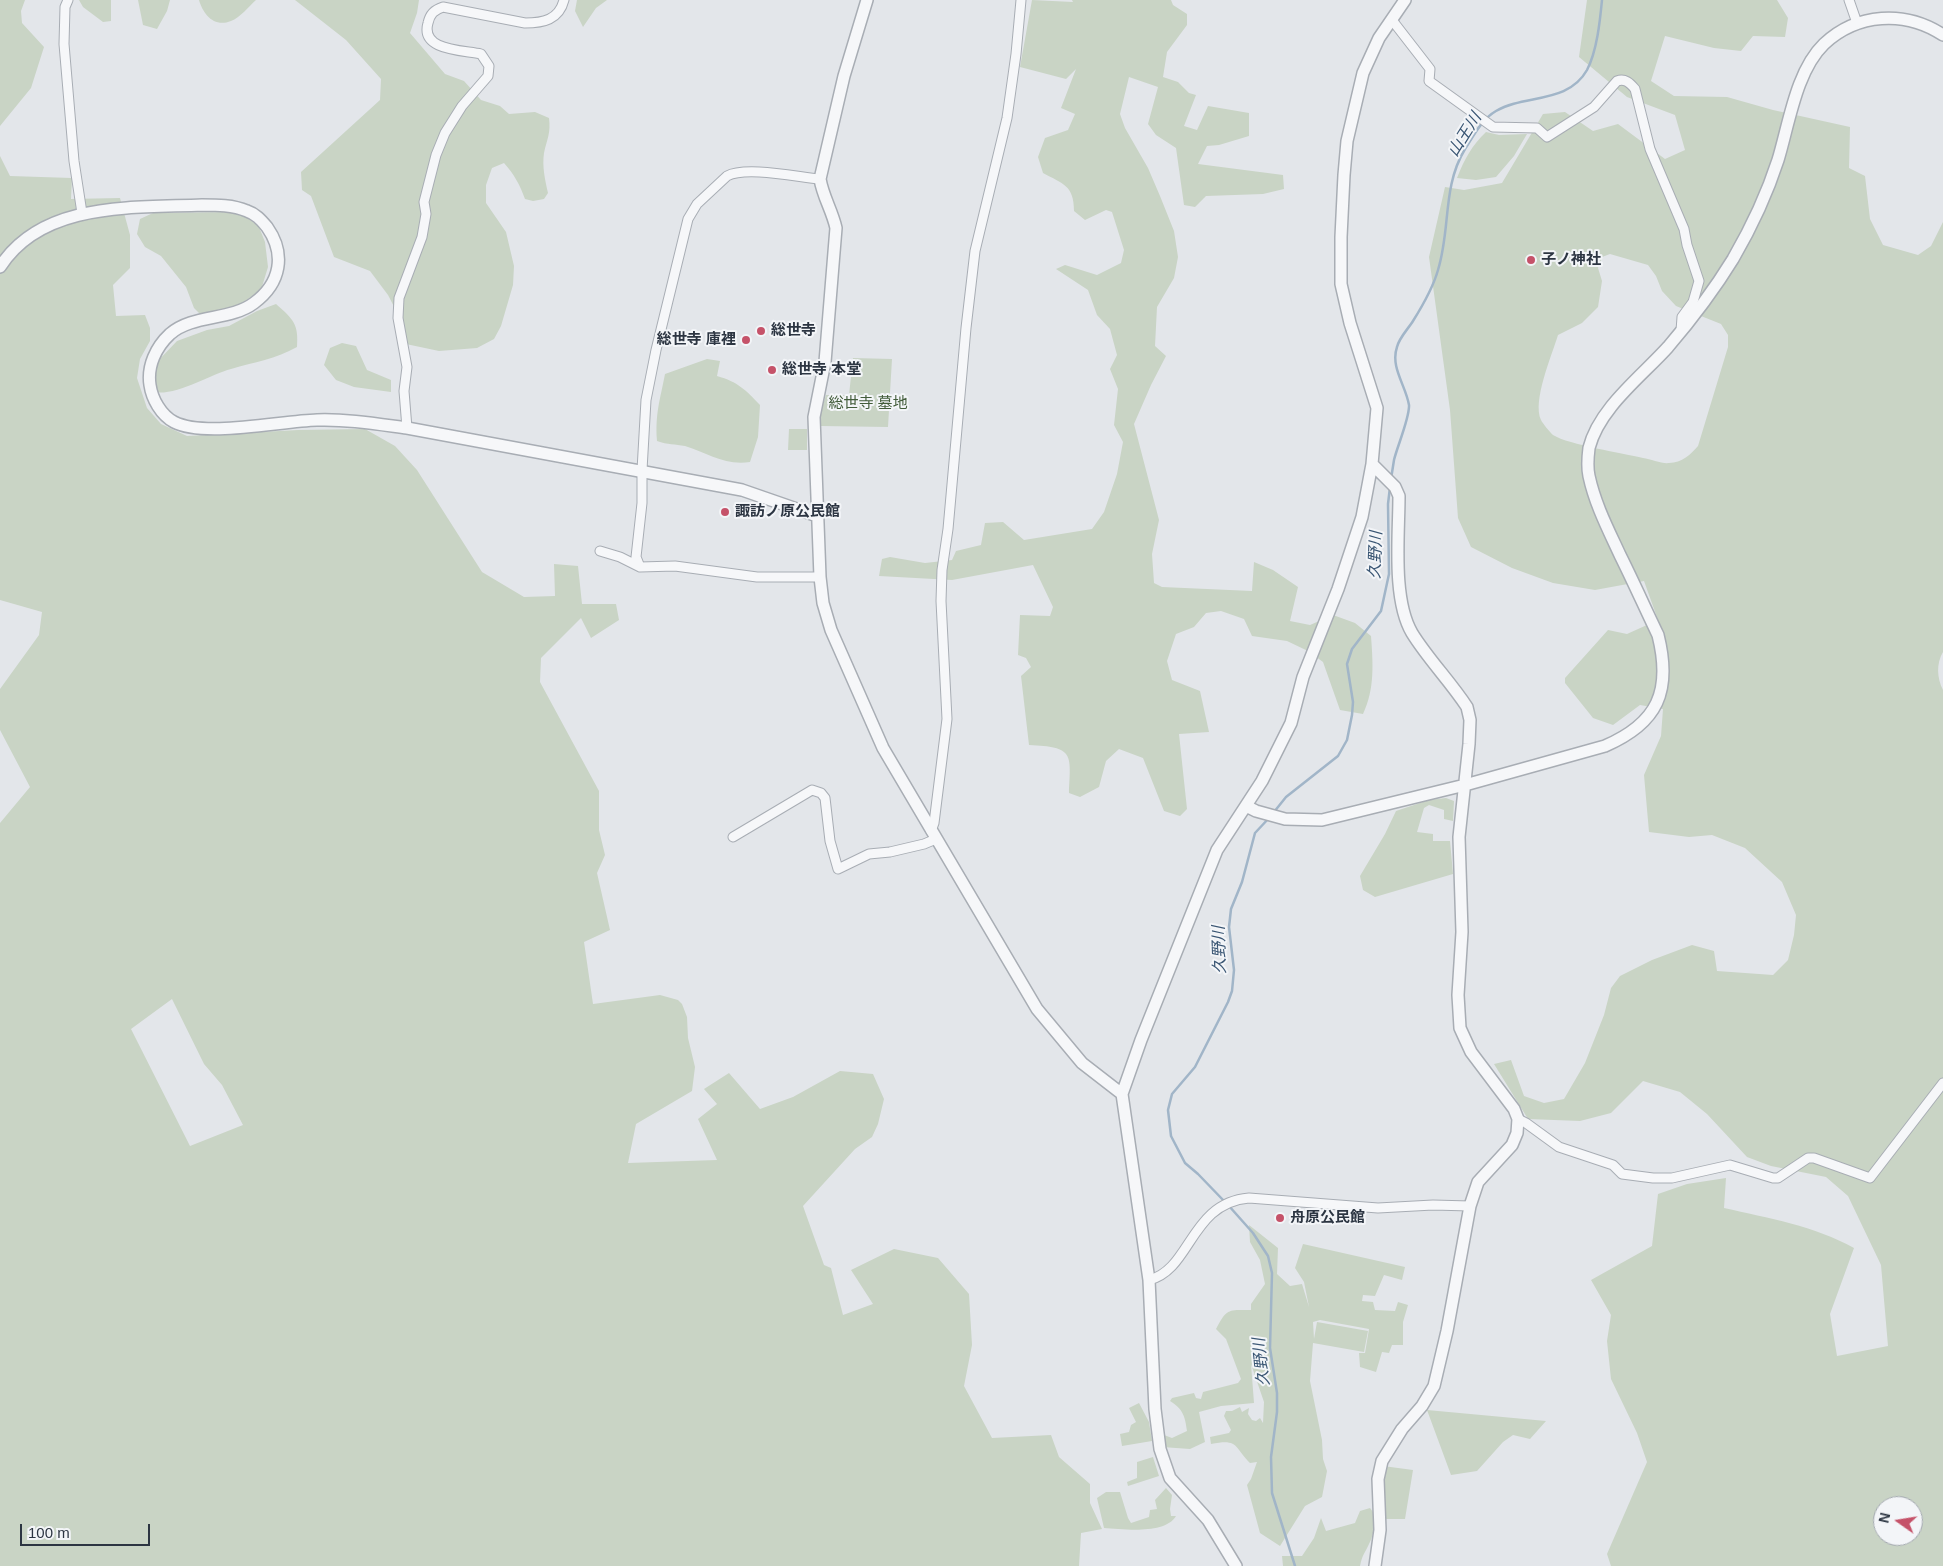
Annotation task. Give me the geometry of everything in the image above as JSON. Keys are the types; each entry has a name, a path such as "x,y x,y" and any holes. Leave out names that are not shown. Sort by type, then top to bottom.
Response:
{"street":[{"path":"68,0 65,7 64,44 74,161 82,213"},
{"path":"407,428 404,391 407,367 398,318 399,298 422,236 426,214 424,202 436,155 445,133 462,106 488,76 489,66 481,54 434,44 428,37 426,27 429,16 435,10 443,7 538,23 555,17 564,0"},
{"path":"867,0 844,76 820,179 822,192 827,206 834,215 836,228 825,362 814,417 816,516 823,603 831,630 862,705 883,748 1037,1009 1082,1063 1122,1094"},
{"path":"733,837 812,790 821,793 825,798 830,841 838,869 869,854 890,852 924,844 934,835 947,719 941,601 942,570 948,528 966,328 975,251 985,218 1011,96 1020,0"},
{"path":"1236,1566 1208,1520 1170,1478 1160,1449 1155,1410 1149,1280 1122,1094 1134,1057 1217,850 1251,809 1291,723 1303,677 1338,589 1362,517 1372,464 1377,408 1350,323 1341,284 1344,175 1347,141 1363,74 1379,38 1405,0"},
{"path":"1849,0 1857,23"},
{"path":"1251,809 1285,819 1322,820 1465,785 1605,746 1635,730 1646,719 1655,706 1662,684 1664,669 1658,635 1596,502 1588,474 1588,461 1594,433 1618,399 1681,331 1713,290 1752,224 1778,160 1804,74 1823,45 1839,32 1857,23 1876,18 1902,18 1926,26 1943,35"},
{"path":"1392,20 1430,69 1429,81 1493,127 1537,128 1547,137 1594,107 1618,80 1622,79 1630,83 1635,89 1650,149 1684,228 1686,245 1699,281 1692,302 1682,317 1681,331"},
{"path":"640,567 636,557 642,503 642,470 648,390 688,218 697,204 727,176 733,173 751,172 820,179"},
{"path":"0,267 26,238 58,220 82,213 150,207 220,205 246,210 262,222 275,240 279,251 279,264 269,289 244,309 180,328 170,334 158,347 153,356 150,385 159,408 174,422 207,429 316,420 358,421 407,428 742,490 816,516"},
{"path":"1372,464 1395,487 1399,496 1399,583 1402,607 1411,631 1467,707 1470,720 1459,837 1462,932 1458,995 1460,1028 1470,1052 1514,1109 1518,1119 1517,1133 1512,1145 1478,1182 1470,1206 1434,1386 1422,1406 1402,1429 1382,1461 1380,1470 1380,1530 1376,1566"},
{"path":"600,551 620,557 640,567 675,566 757,577 820,577"},
{"path":"1518,1119 1559,1147 1613,1165 1622,1174 1653,1178 1672,1178 1730,1164 1778,1178 1808,1158 1814,1158 1870,1178 1943,1083"},
{"path":"1149,1280 1159,1278 1171,1268 1204,1222 1215,1210 1234,1200 1249,1198 1378,1208 1470,1206"}],"green space":[{"path":"0,0 25,0 21,11 22,23 44,47 31,88 0,126"},
{"path":"79,0 111,0 111,21 103,22 83,7"},
{"path":"138,0 170,0 167,11 157,29 143,25"},
{"path":"199,0 256,0 238,17 225,23 219,23 206,15"},
{"path":"295,0 419,0 410,33 445,74 464,81 481,100 500,106 509,114 535,112 549,118 549,132 543,163 548,193 544,199 533,201 525,199 511,171 504,163 492,168 486,185 486,203 506,232 514,266 513,285 501,326 494,339 477,348 439,351 406,344 401,320 388,295 370,271 334,257 311,196 302,190 301,172 380,100 381,79 346,40"},
{"path":"577,0 607,0 596,8 583,27 575,11"},
{"path":"1032,0 1073,2 1072,0 1171,0 1173,5 1187,14 1187,25 1167,52 1163,77 1178,82 1189,93 1196,95 1184,126 1197,130 1208,106 1249,113 1249,136 1219,145 1207,146 1198,164 1283,175 1284,189 1263,194 1206,196 1195,207 1184,205 1176,148 1156,135 1148,124 1158,87 1129,77 1120,114 1125,128 1148,168 1160,196 1174,231 1178,257 1174,278 1157,307 1155,346 1166,356 1134,424 1159,520 1152,554 1154,583 1162,587 1252,591 1254,562 1273,570 1298,587 1290,621 1310,625 1333,615 1355,623 1371,636 1373,666 1370,695 1363,714 1340,710 1323,662 1308,651 1287,641 1252,636 1244,619 1221,611 1206,613 1194,627 1176,634 1167,661 1172,680 1200,691 1209,732 1179,734 1187,809 1180,816 1164,811 1143,758 1119,749 1106,761 1099,787 1080,797 1069,793 1070,769 1067,755 1055,748 1029,745 1021,676 1031,667 1026,658 1018,655 1020,615 1050,616 1053,607 1033,565 952,580 879,576 882,559 890,557 925,563 952,560 956,551 981,545 985,523 1003,522 1024,540 1092,529 1104,512 1117,474 1123,442 1114,425 1118,389 1110,369 1117,355 1110,329 1097,315 1088,290 1056,269 1065,265 1097,275 1121,263 1124,250 1112,212 1106,210 1085,220 1074,211 1072,196 1066,186 1043,173 1038,157 1045,138 1068,130 1075,114 1061,108 1076,69 1066,79 1020,67"},
{"path":"1587,0 1777,0 1788,18 1785,37 1753,36 1741,51 1714,48 1665,36 1651,81 1674,96 1727,97 1773,110 1850,127 1849,168 1865,176 1870,219 1883,245 1918,255 1931,246 1943,222 1943,652 1939,661 1938,671 1939,681 1943,690 1943,1566 1611,1566 1607,1554 1647,1462 1637,1433 1611,1379 1607,1341 1611,1315 1591,1280 1652,1246 1658,1194 1687,1184 1726,1178 1724,1208 1807,1228 1854,1248 1830,1314 1837,1356 1888,1346 1881,1265 1848,1196 1826,1177 1771,1166 1747,1157 1707,1114 1680,1092 1643,1081 1611,1113 1580,1121 1528,1119 1494,1064 1511,1060 1524,1096 1544,1103 1564,1099 1585,1063 1604,1015 1611,988 1620,976 1652,960 1692,945 1714,951 1717,971 1773,975 1788,960 1794,935 1796,915 1782,882 1745,848 1712,835 1689,837 1649,832 1644,775 1661,736 1663,709 1640,705 1613,725 1593,718 1565,683 1565,678 1608,630 1627,634 1658,620 1644,581 1595,590 1553,583 1512,568 1471,547 1458,518 1450,410 1429,257 1445,187 1464,190 1502,183 1543,114 1565,112 1593,131 1618,124 1665,159 1685,150 1675,115 1627,97 1579,57","holes":["1610,254 1648,265 1656,276 1662,291 1676,306 1721,324 1728,335 1728,347 1698,446 1682,460 1674,463 1663,463 1561,439 1553,435 1545,426 1539,412 1541,390 1558,335 1582,323 1598,307 1602,281 1598,268 1602,257"]},
{"path":"1486,132 1499,135 1527,134 1514,156 1496,177 1476,180 1457,178 1469,153"},
{"path":"0,156 10,176 72,178 71,199 120,198 130,235 130,268 113,285 116,316 145,315 150,328 150,341 140,359 137,378 147,408 161,424 187,436 298,430 365,429 395,446 417,470 482,572 524,597 555,596 554,564 578,566 582,604 616,604 619,620 591,638 581,618 541,658 540,682 599,791 599,830 605,855 597,873 610,930 584,942 593,1004 660,995 678,1000 682,1004 687,1017 688,1038 695,1067 692,1091 636,1124 628,1163 717,1160 698,1119 717,1104 704,1089 729,1073 760,1109 793,1097 840,1071 873,1074 884,1099 878,1124 872,1137 855,1149 803,1206 824,1265 831,1268 843,1315 873,1304 851,1270 894,1249 938,1258 969,1294 972,1345 964,1386 992,1438 1051,1435 1059,1457 1090,1484 1090,1503 1102,1529 1081,1533 1079,1566 0,1566 0,823 30,787 0,730 0,689 39,635 42,612 0,600","holes":["172,999 204,1064 222,1085 243,1125 190,1146 131,1029"]},
{"path":"231,212 247,217 259,227 265,242 268,267 261,290 226,311 200,314 194,308 186,287 161,256 145,247 137,234 140,219 153,213"},
{"path":"276,304 294,322 297,333 297,347 281,355 222,372 179,389 159,393 150,391 154,365 177,341 207,330 229,326 257,311"},
{"path":"342,343 356,346 367,370 391,380 391,392 354,387 336,380 324,365 330,348"},
{"name":"総世寺 墓地","path":"853,358 892,359 888,427 821,426 821,411 826,395 849,395"},
{"path":"707,359 720,361 717,376 741,387 760,405 758,437 750,462 725,461 685,446 657,441 657,415 665,374"},
{"path":"789,429 807,429 807,450 788,450"},
{"path":"1446,798 1454,801 1453,821 1444,819 1444,810 1429,805 1424,808 1417,832 1433,834 1433,841 1450,841 1453,874 1375,897 1363,890 1360,876 1385,834 1396,811 1429,800"},
{"path":"1249,1225 1278,1248 1277,1274 1290,1286 1302,1284 1309,1307 1304,1282 1295,1268 1303,1244 1405,1267 1402,1280 1384,1275 1375,1296 1363,1295 1362,1301 1373,1302 1375,1310 1395,1311 1398,1302 1408,1305 1403,1322 1403,1345 1392,1345 1389,1353 1382,1352 1376,1372 1360,1367 1359,1353 1365,1353 1369,1329 1320,1320 1313,1322 1314,1339 1317,1322 1368,1331 1364,1352 1313,1343 1310,1381 1322,1440 1323,1459 1327,1471 1322,1497 1305,1506 1280,1546 1260,1533 1247,1485 1257,1462 1250,1463 1238,1448 1231,1443 1220,1442 1211,1444 1210,1437 1229,1433 1231,1430 1224,1416 1226,1411 1232,1411 1240,1407 1242,1412 1249,1408 1248,1414 1252,1420 1256,1421 1260,1418 1263,1423 1264,1402 1251,1364 1254,1403 1221,1406 1199,1412 1205,1442 1190,1449 1162,1447 1164,1435 1172,1438 1187,1431 1183,1413 1170,1401 1172,1398 1194,1393 1196,1398 1201,1399 1203,1392 1238,1383 1241,1379 1226,1339 1216,1329 1223,1317 1229,1312 1233,1310 1251,1310 1251,1304 1265,1284 1260,1260 1250,1242"},
{"path":"1139,1403 1149,1422 1152,1441 1122,1446 1120,1434 1129,1432 1131,1425 1136,1422 1129,1408"},
{"path":"1427,1410 1546,1421 1530,1439 1513,1435 1503,1442 1477,1471 1451,1475"},
{"path":"1153,1457 1159,1476 1128,1486 1127,1482 1137,1478 1137,1462"},
{"path":"1383,1466 1413,1470 1405,1519 1382,1519"},
{"path":"1166,1488 1172,1495 1171,1516 1176,1516 1171,1522 1163,1526 1143,1530 1104,1528 1097,1498 1106,1492 1120,1492 1131,1523 1149,1517 1150,1510 1157,1509 1155,1500"},
{"path":"1370,1508 1376,1516 1374,1530 1360,1566 1283,1566 1282,1556 1302,1556 1314,1538 1321,1518 1326,1531 1355,1523 1360,1511"}],"waterway":[{"name":"山王川","path":"1391,479 1394,460 1409,410 1397,369 1395,354 1400,340 1424,303 1436,277 1442,254 1450,193 1458,163 1475,133 1491,114 1507,106 1558,93 1579,81 1587,70 1593,54 1598,36 1602,0"},
{"name":"久野川","path":"1274,812 1286,797 1338,756 1347,740 1353,702 1347,664 1352,649 1381,611 1389,574 1388,504 1390,487"},
{"name":"久野川","path":"1225,1202 1185,1163 1171,1136 1168,1110 1172,1094 1195,1067 1232,991 1234,970 1229,927 1231,909 1242,882 1255,833 1269,818"},
{"name":"久野川","path":"1229,1206 1253,1233 1268,1256 1272,1273 1270,1348 1277,1393 1277,1412 1271,1457 1272,1493 1295,1566"}],"place":[{"name":"子ノ神社","path":"1531,260"},
{"name":"総世寺","path":"761,331"},
{"name":"総世寺 庫裡","path":"746,340"},
{"name":"総世寺 本堂","path":"772,370"},
{"name":"諏訪ノ原公民館","path":"725,512"},
{"name":"舟原公民館","path":"1280,1218"}]}
